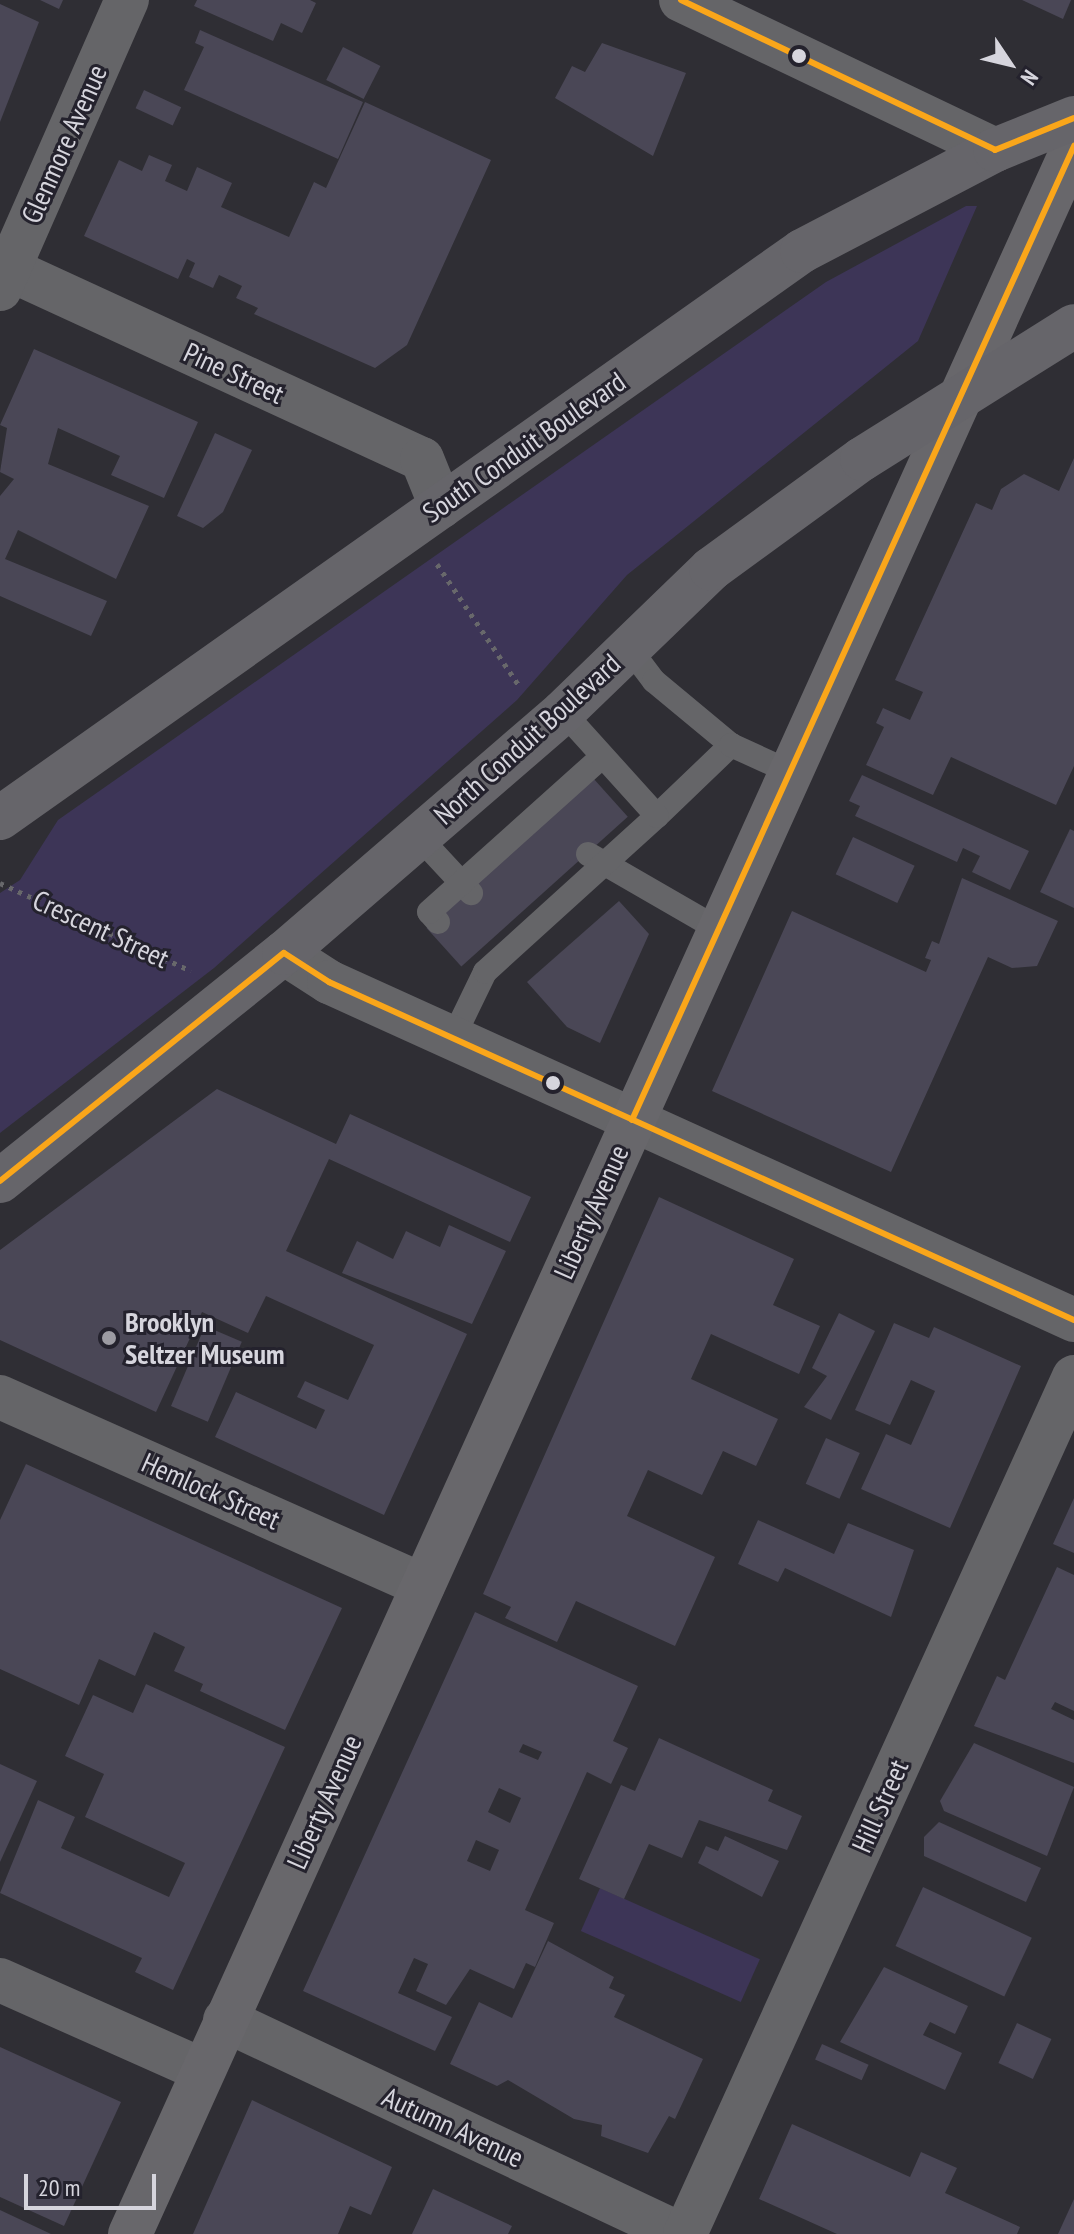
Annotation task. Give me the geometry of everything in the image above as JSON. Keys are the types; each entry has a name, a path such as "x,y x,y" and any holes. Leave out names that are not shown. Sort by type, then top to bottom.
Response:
{"main road":[{"name":"South Conduit Boulevard","path":"0,818 802,251 995,150 1074,118"},
{"name":"North Conduit Boulevard","path":"0,1181 284,953 563,712 711,569 955,400 1074,326"}],"street":[{"name":"Glenmore Avenue","path":"3,274 127,0"},
{"path":"681,0 995,150"},
{"name":"Liberty Avenue","path":"130,2234 955,400 1074,146"},
{"name":"Pine Street","path":"3,274 422,459 441,506"},
{"path":"284,953 453,1038 1074,1320"},
{"name":"Hill Street","path":"683,2234 1074,1377"},
{"name":"Hemlock Street","path":"0,1397 423,1585"},
{"path":"0,1980 202,2070"},
{"name":"Autumn Avenue","path":"225,2020 683,2234"}],"lane":[{"path":"629,648 654,681 731,745 788,771"},
{"path":"563,712 657,816"},
{"path":"453,1038 479,965 625,833 657,816 731,745"},
{"path":"438,922 429,912 466,888 507,852 582,784 602,757"},
{"path":"418,836 466,888"},
{"path":"594,861 718,929"}],"path":[{"path":"437,564 518,684"},
{"name":"Crescent Street","path":"0,883 203,976"}],"shaded area":[{"path":"966,206 977,206 918,341 627,575 517,700 214,968 0,1133 0,893 20,880 58,820 826,282"},
{"path":"600,1888 760,1959 741,2002 581,1931"}],"building":[{"path":"40,0 63,0 59,9"},
{"path":"197,0 310,0 316,3 302,33 281,23 273,41 194,6"},
{"path":"1022,0 1071,0 1063,19"},
{"path":"0,4 39,22 0,122"},
{"path":"200,30 363,102 338,159 184,90 204,47 195,43"},
{"path":"602,43 686,73 653,156 555,98 572,66 585,72"},
{"path":"343,47 380,66 364,99 326,80"},
{"path":"144,90 181,107 173,125 136,108"},
{"path":"365,102 491,160 407,345 375,368 254,314 258,308 236,298 242,286 219,275 213,288 189,277 195,263 187,259 178,279 84,236 119,160 142,171 149,155 172,165 165,181 187,191 197,167 232,183 221,207 289,237 314,182 326,188"},
{"path":"34,349 198,422 164,498 111,475 120,456 58,428 48,464 149,506 116,579 18,530 5,559 107,601 91,636 0,596 0,496 14,479 0,472 7,428 0,425"},
{"path":"215,433 252,450 223,512 203,528 177,516"},
{"path":"1074,458 1074,766 1056,805 951,757 933,795 866,765 884,727 876,723 883,708 910,720 923,692 895,680 976,503 992,510 1001,489 1024,474 1059,491"},
{"path":"862,775 1029,851 1010,890 972,872 980,856 963,848 957,862 855,816 860,806 849,801"},
{"path":"593,778 628,817 461,967 427,928"},
{"path":"1070,829 1074,831 1074,908 1040,892"},
{"path":"853,837 915,866 897,903 836,874"},
{"path":"962,878 1058,921 1037,966 1012,968 988,957 891,1172 712,1091 792,911 926,972 931,960 925,958 932,941 939,944"},
{"path":"619,901 649,934 600,1043 567,1027 527,982"},
{"path":"217,1089 336,1144 350,1114 531,1197 510,1242 329,1159 286,1251 467,1334 384,1515 215,1437 236,1392 316,1429 325,1410 297,1397 305,1381 348,1400 374,1345 266,1296 248,1333 202,1312 156,1412 0,1340 0,1250"},
{"path":"659,1197 794,1259 773,1305 820,1326 799,1374 711,1334 691,1379 778,1419 756,1466 723,1451 702,1495 648,1470 627,1516 715,1557 675,1646 576,1601 557,1642 505,1618 511,1607 483,1594"},
{"path":"449,1225 506,1251 472,1324 342,1273 357,1241 393,1259 406,1231 440,1247"},
{"path":"839,1313 875,1331 831,1420 804,1407 827,1376 812,1368"},
{"path":"894,1323 929,1338 934,1327 1021,1366 950,1528 861,1489 886,1434 911,1445 935,1391 911,1380 890,1425 855,1410"},
{"path":"205,1326 242,1342 208,1422 171,1406"},
{"path":"826,1438 860,1453 839,1499 806,1484"},
{"path":"26,1464 342,1608 285,1730 200,1691 203,1684 174,1671 185,1647 154,1632 135,1676 99,1659 79,1705 0,1669 0,1520"},
{"path":"1074,1498 1074,1553 1053,1544"},
{"path":"758,1520 834,1554 848,1523 914,1550 891,1617 785,1568 778,1582 738,1564"},
{"path":"1057,1567 1074,1575 1074,1711 1055,1702 1051,1709 1074,1720 1074,1763 974,1726 997,1676 1005,1680"},
{"path":"475,1612 638,1686 613,1741 628,1748 611,1784 587,1772 525,1910 554,1923 535,1967 526,1963 514,1989 470,1969 446,2005 416,1991 428,1964 414,1958 398,1993 452,2017 435,2051 303,1991","holes":["523,1744 542,1752 538,1760 519,1752","499,1788 521,1798 510,1823 488,1812","476,1840 499,1850 490,1871 467,1861"]},
{"path":"146,1684 285,1747 173,1990 135,1972 142,1958 0,1893 38,1800 75,1817 61,1848 169,1897 185,1863 85,1817 104,1774 65,1756 93,1695 133,1713"},
{"path":"659,1738 773,1790 768,1801 802,1816 787,1850 699,1820 682,1858 649,1844 624,1899 579,1879 621,1785 635,1791"},
{"path":"974,1743 1074,1787 1047,1856 944,1811 940,1801"},
{"path":"0,1764 37,1781 0,1862"},
{"path":"939,1822 1041,1868 1026,1902 924,1856 924,1837"},
{"path":"725,1836 779,1861 762,1897 698,1863 706,1846 718,1851"},
{"path":"923,1887 1032,1938 1004,1997 896,1946"},
{"path":"548,1941 614,1977 609,1988 625,1995 614,2017 703,2059 675,2119 669,2116 648,2153 601,2136 602,2125 574,2119 508,2080 497,2086 450,2064 479,2002 512,2018"},
{"path":"884,1967 968,2006 955,2034 930,2022 923,2035 962,2053 945,2090 840,2042"},
{"path":"1017,2023 1051,2039 1033,2079 998,2063"},
{"path":"822,2044 869,2065 862,2080 815,2060"},
{"path":"0,2047 121,2102 64,2226 0,2197"},
{"path":"252,2100 392,2167 371,2215 350,2206 338,2234 193,2234"},
{"path":"792,2124 910,2177 921,2152 957,2168 945,2193 1020,2227 1017,2234 837,2234 759,2199"},
{"path":"433,2189 512,2226 508,2234 412,2234"},
{"path":"1074,2199 1074,2234 1058,2234"},
{"path":"0,2210 51,2234 0,2234"}],"transit line":[{"path":"681,0 995,150 1074,118"},
{"path":"632,1120 1074,146"},
{"path":"0,1181 284,953 329,982 1074,1320"}],"place":[{"name":"Brooklyn Seltzer Museum","path":"109,1338"}]}
